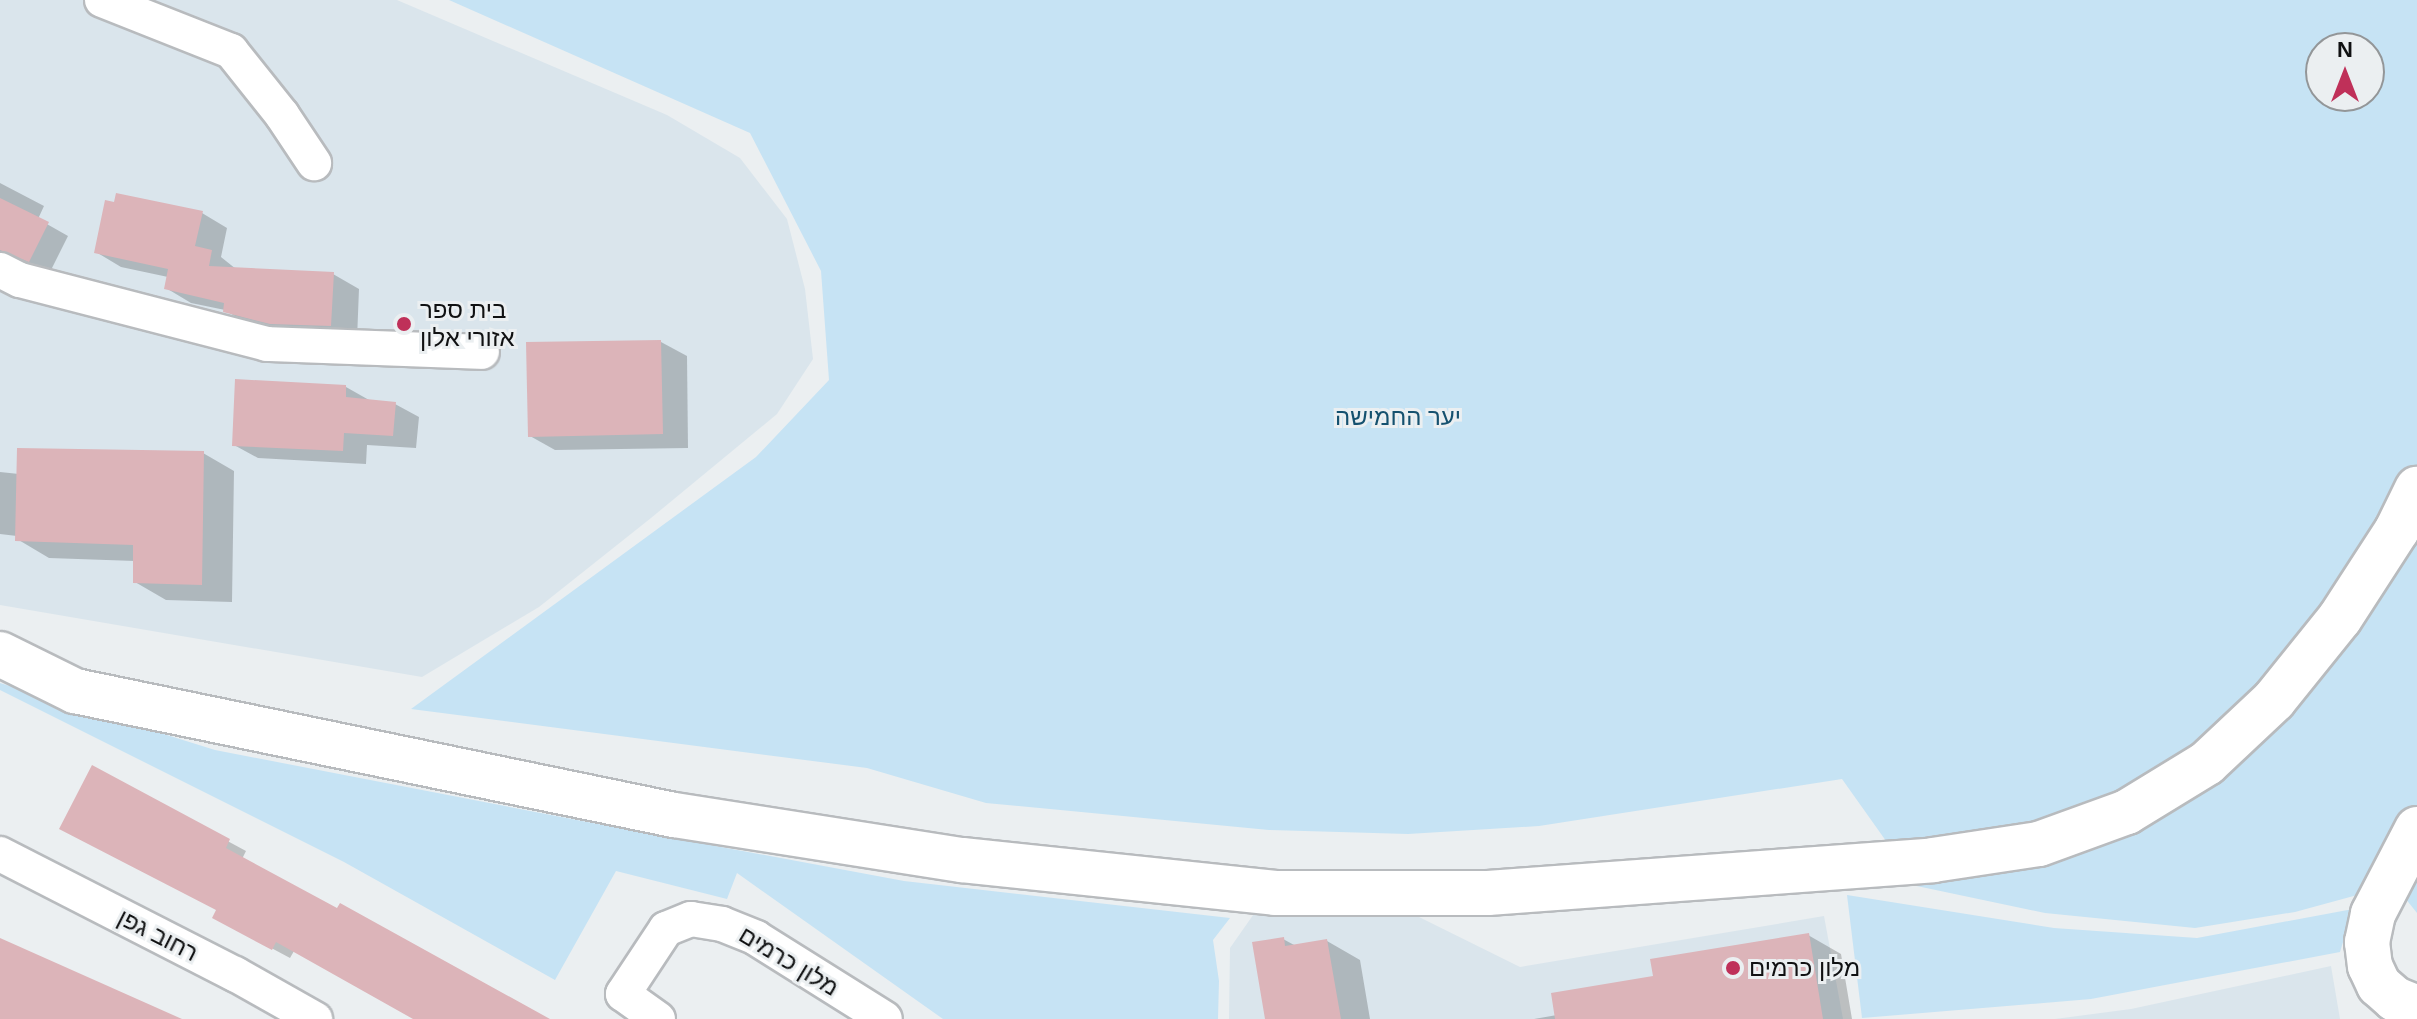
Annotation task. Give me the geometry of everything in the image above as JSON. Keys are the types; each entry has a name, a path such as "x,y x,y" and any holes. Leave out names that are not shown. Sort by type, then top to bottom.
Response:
{"main road":[{"path":"0,654 75,691 674,815 962,860 1275,893 1488,893 1933,860 2039,844 2127,812 2207,763 2274,700 2340,618 2397,530 2417,489"},
{"path":"2417,829 2373,914 2367,942 2370,966 2379,985 2395,999 2417,1008"}],"street":[{"path":"102,0 231,51 282,115 314,163"},
{"path":"0,270 20,280 267,344 482,352"},
{"name":"רחוב גפן","path":"0,854 221,967 315,1019"},
{"name":"מלון כרמים","path":"658,1019 623,994 666,929 691,919 722,924 756,938 885,1019"}],"shaded area":[{"name":"בית ספר אזורי אלון","path":"0,0 397,0 667,115 740,158 787,219 805,289 813,359 777,414 651,518 539,607 422,677 0,605"},
{"path":"1258,908 1419,917 1520,967 1824,916 1843,1019 1229,1019 1230,948"},
{"path":"2331,966 2340,1019 2055,1019 2131,1009"}],"green space":[{"name":"יער החמישה","path":"449,0 2417,0 2417,913 2401,893 2372,891 2295,912 2195,928 2045,913 1912,885 1825,873 1896,855 1842,779 1539,826 1408,834 1269,830 986,803 867,768 411,709 756,457 829,380 821,271 750,133"},
{"path":"0,683 215,750 608,826 904,881 1230,918 1213,940 1219,981 1218,1019 943,1019 737,873 727,899 616,871 555,980 344,862 0,690"},
{"path":"1847,895 2054,928 2197,938 2353,909 2340,952 2091,999 1862,1018"}],"building":[{"path":"116,193 203,211 195,246 212,250 209,266 334,272 331,326 270,324 223,312 224,303 164,289 168,269 94,253 105,200 114,202"},
{"path":"0,198 49,222 29,262 0,250"},
{"path":"661,340 663,434 528,437 526,342"},
{"path":"235,379 346,385 346,397 396,402 393,436 344,433 343,451 232,446"},
{"path":"17,448 204,451 202,585 133,583 133,545 15,541"},
{"path":"92,765 230,839 226,848 337,908 340,903 550,1019 413,1019 276,942 272,950 212,918 216,910 59,829"},
{"name":"מלון כרמים","path":"1809,933 1823,1019 1555,1019 1551,993 1653,976 1650,959"},
{"path":"1284,937 1285,946 1327,939 1341,1019 1265,1019 1252,942"},
{"path":"0,938 182,1019 0,1019"}],"place":[{"name":"בית ספר אזורי אלון","path":"404,324"},
{"name":"מלון כרמים","path":"1733,968"}]}
